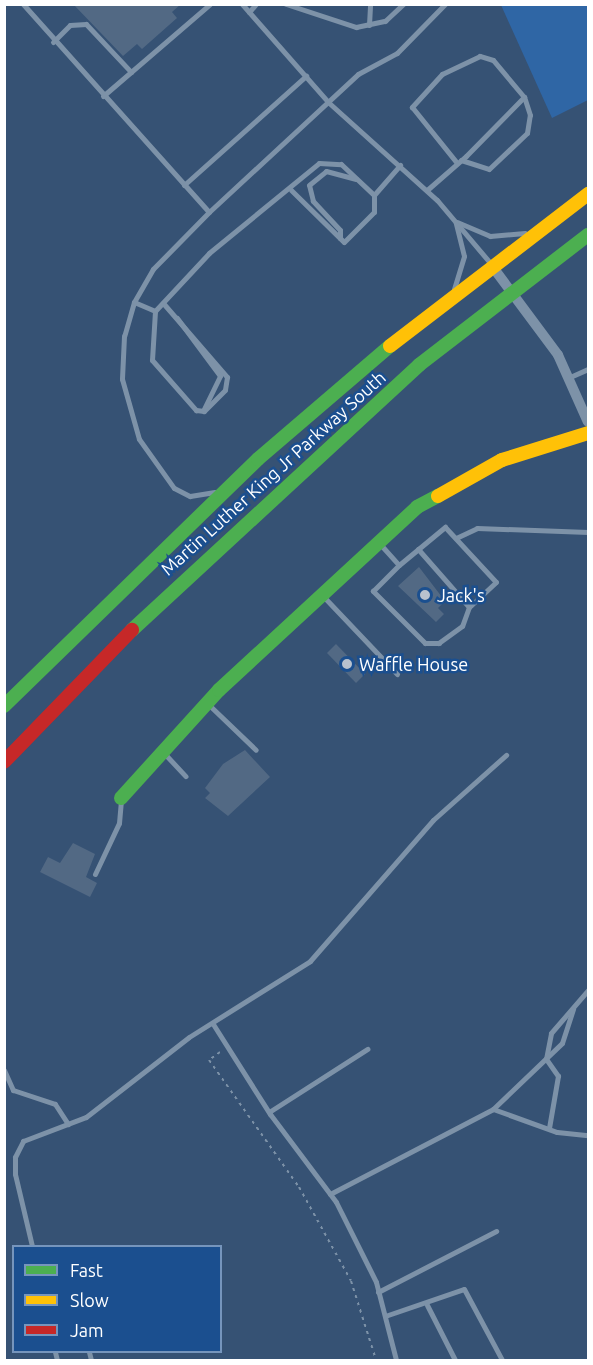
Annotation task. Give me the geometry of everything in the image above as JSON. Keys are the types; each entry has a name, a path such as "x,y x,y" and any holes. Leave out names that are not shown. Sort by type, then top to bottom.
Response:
{"main road":[{"name":"Martin Luther King Jr Parkway South","path":"4,706 225,489 450,299 588,194"},
{"name":"Martin Luther King Jr Parkway South","path":"4,762 175,585 277,490 514,291 588,235"},
{"path":"121,798 207,702 379,542 456,480 502,460 588,433"}],"street":[{"path":"492,266 514,291 570,377 588,422"}],"lane":[{"path":"23,4 53,42 209,212"},
{"path":"103,96 210,4"},
{"path":"242,4 328,102 427,190 492,266"},
{"path":"249,12 256,4"},
{"path":"286,4 356,27 385,21 403,4"},
{"path":"369,25 370,4"},
{"path":"225,489 190,496 174,488 139,439 122,379 124,336 134,302 153,269 209,212 358,74 397,53 445,4"},
{"path":"53,42 70,25 86,24 131,72"},
{"path":"470,57 493,60 524,97 530,124 518,142 498,160 479,169 459,161 412,107 442,74 470,57"},
{"path":"184,184 306,76"},
{"path":"427,190 484,141 524,97"},
{"path":"501,121 505,126"},
{"path":"513,136 518,142"},
{"path":"502,145 507,151"},
{"path":"493,153 498,160"},
{"path":"163,303 176,316 180,329 219,376 204,411 196,410 152,360 155,311 209,253 270,201 291,190 319,163 331,160 374,195"},
{"path":"291,190 344,242 374,212 374,195 400,165"},
{"path":"340,238 340,231 313,201 309,185 326,171 358,180"},
{"path":"455,221 490,236 540,229"},
{"path":"450,299 464,256 455,221"},
{"path":"134,302 155,311"},
{"path":"570,377 588,369"},
{"path":"446,527 496,582 469,606 462,626 442,642 421,642 373,591 418,549 446,527"},
{"path":"456,538 477,528 588,532"},
{"path":"379,542 399,565"},
{"path":"418,549 469,606"},
{"path":"321,594 397,674"},
{"path":"207,702 256,750"},
{"path":"162,750 185,776"},
{"path":"32,1245 15,1174 16,1151 31,1134 86,1117 213,1024 310,961 433,820 506,754"},
{"path":"95,874 119,823 121,798"},
{"path":"549,1128 558,1076 546,1059 551,1033 588,990"},
{"path":"330,1194 492,1109 562,1043 573,1009"},
{"path":"213,1024 269,1112 330,1194 378,1292 396,1360"},
{"path":"269,1112 367,1049"},
{"path":"4,1070 12,1090 55,1104 68,1124"},
{"path":"492,1109 549,1128 588,1135"},
{"path":"378,1292 496,1231"},
{"path":"385,1316 427,1305 464,1289 502,1360"},
{"path":"427,1305 455,1360"}],"path":[{"path":"227,1046 209,1060 317,1216 364,1311 376,1360"}],"shaded area":[{"path":"501,5 588,5 588,100 552,118"}],"building":[{"path":"73,4 181,4 172,12 177,18 142,49 137,44 123,56"},
{"path":"419,567 445,601 438,608 444,614 436,622 398,586"},
{"path":"336,644 365,674 356,683 327,653"},
{"path":"245,750 270,777 228,816 205,798 210,793 205,788 223,764"},
{"path":"73,843 95,854 86,877 97,883 90,897 40,872 48,857 60,863"}],"traffic: fast":[{"path":"132,630 419,365 588,235"},
{"path":"4,706 258,459 390,346"},
{"path":"121,798 219,690 417,507 438,496"}],"traffic: slow":[{"path":"390,346 588,194"},
{"path":"438,496 502,460 588,433"}],"traffic: jam":[{"path":"4,762 132,630"}],"place":[{"name":"Jack's","path":"425,595"},
{"name":"Waffle House","path":"347,664"}]}
